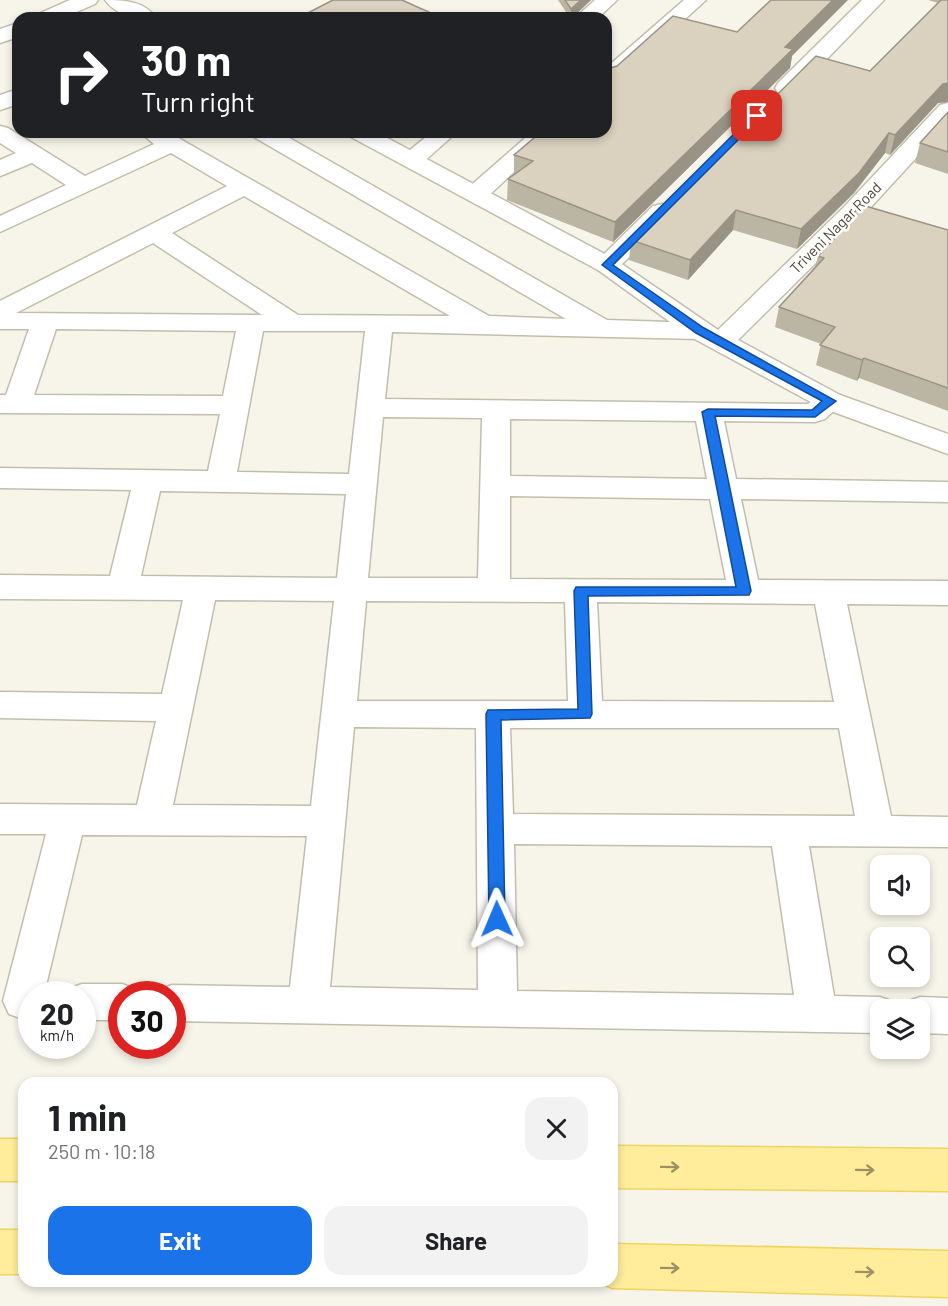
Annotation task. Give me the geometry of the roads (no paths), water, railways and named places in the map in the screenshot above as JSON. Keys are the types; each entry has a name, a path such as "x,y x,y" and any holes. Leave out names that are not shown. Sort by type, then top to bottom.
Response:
{"main road":[{"path":"0,1160 18,1160"},
{"path":"618,1167 948,1170"},
{"path":"0,1252 18,1252"},
{"path":"618,1266 948,1275"}],"street":[{"path":"59,12 88,0"},
{"path":"115,0 136,12"},
{"path":"592,12 607,0"},
{"path":"612,74 696,0"},
{"path":"774,99 874,0"},
{"name":"Triveni Nagar Road","path":"711,336 863,216 947,113"},
{"path":"0,133 84,186"},
{"path":"0,225 84,186 162,138 485,324"},
{"path":"272,138 600,328"},
{"path":"371,138 607,265 711,336 830,401 948,444"},
{"path":"412,160 439,138"},
{"path":"477,193 539,138"},
{"path":"0,169 34,154"},
{"path":"0,310 244,186"},
{"path":"607,265 674,199"},
{"path":"153,232 293,323"},
{"path":"0,321 485,324 600,328 711,336"},
{"path":"45,321 8,404 235,405"},
{"path":"220,481 251,323"},
{"path":"308,1005 379,324"},
{"path":"370,408 815,413 830,401"},
{"path":"494,590 496,410"},
{"path":"708,412 744,591"},
{"path":"0,478 362,484"},
{"path":"123,588 148,480"},
{"path":"496,486 948,492"},
{"path":"0,587 948,593"},
{"path":"152,820 201,588"},
{"path":"581,591 585,714"},
{"path":"829,592 876,831"},
{"path":"0,705 176,708"},
{"path":"338,714 854,715"},
{"path":"494,714 498,1009"},
{"path":"0,819 327,821"},
{"path":"23,981 68,819"},
{"path":"495,829 948,832"},
{"path":"788,830 817,1014"},
{"path":"186,1003 870,1015"},
{"path":"930,1015 948,1016"}]}
